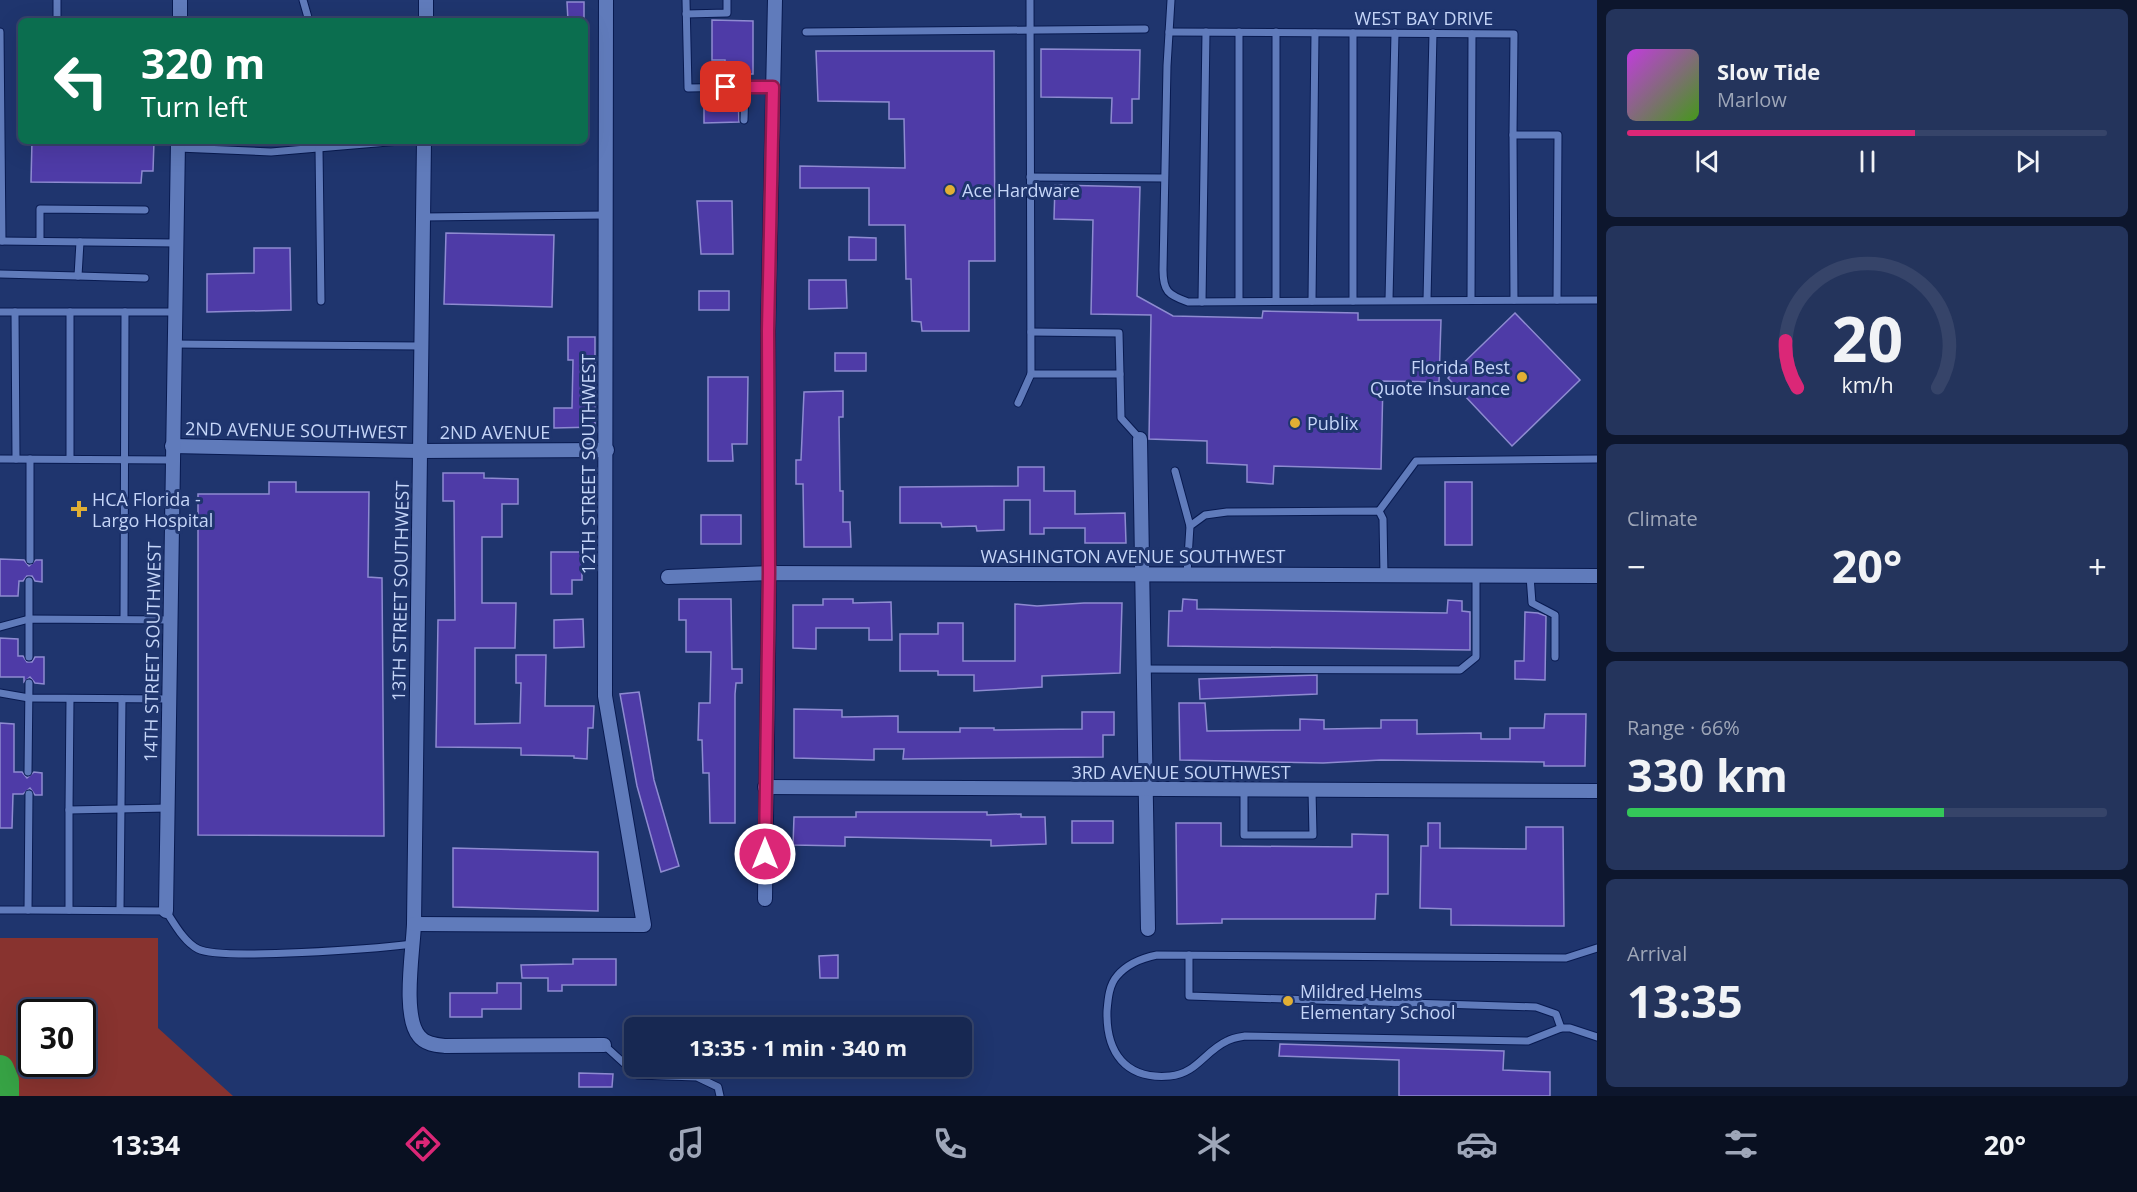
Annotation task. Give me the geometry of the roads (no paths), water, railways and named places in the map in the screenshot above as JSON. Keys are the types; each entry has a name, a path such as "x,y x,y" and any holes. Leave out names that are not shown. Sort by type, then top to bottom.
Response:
{"street":[{"path":"180,0 180,18"},
{"path":"426,0 426,18"},
{"name":"12TH STREET SOUTHWEST","path":"414,924 644,925 605,696 606,0"},
{"path":"765,899 769,573 768,331 775,0"},
{"name":"13TH STREET SOUTHWEST","path":"424,144 414,924 410,1016 420,1038 429,1044 445,1046 604,1045"},
{"name":"14TH STREET SOUTHWEST","path":"165,911 178,145"},
{"path":"1140,439 1148,929"},
{"name":"2ND AVENUE","path":"419,451 607,450"},
{"name":"2ND AVENUE SOUTHWEST","path":"172,453 419,451"},
{"name":"WASHINGTON AVENUE SOUTHWEST","path":"668,577 769,573 1597,576"},
{"name":"3RD AVENUE SOUTHWEST","path":"765,787 1597,791"}],"lane":[{"path":"57,0 57,18"},
{"path":"303,0 308,18"},
{"path":"686,0 688,88 773,87"},
{"path":"686,14 727,13 727,0"},
{"path":"1018,403 1031,374 1030,0"},
{"path":"1171,0 1164,178 1163,288 1170,296 1188,302 1597,300"},
{"path":"806,32 1144,29"},
{"path":"0,32 1,241 176,243"},
{"name":"WEST BAY DRIVE","path":"1169,32 1514,34 1513,135"},
{"path":"1202,302 1206,32"},
{"path":"1239,32 1239,302"},
{"path":"1276,33 1276,301"},
{"path":"1312,301 1315,33"},
{"path":"1353,33 1353,301"},
{"path":"1389,300 1395,33"},
{"path":"1427,300 1433,33"},
{"path":"1471,300 1472,34"},
{"path":"744,120 745,87"},
{"path":"1514,300 1513,135 1558,135 1557,300"},
{"path":"178,145 271,152 361,144"},
{"path":"319,149 321,302"},
{"path":"1030,177 1164,178"},
{"path":"40,241 40,209 145,210"},
{"path":"423,216 606,215"},
{"path":"78,276 80,242"},
{"path":"0,274 145,278"},
{"path":"0,312 174,312"},
{"path":"15,312 15,459"},
{"path":"70,312 70,459"},
{"path":"124,620 125,312"},
{"path":"1031,332 1119,333 1121,418 1140,439"},
{"path":"174,344 421,346"},
{"path":"1031,374 1120,374"},
{"path":"0,459 126,460 172,453"},
{"path":"30,459 30,560"},
{"path":"1379,511 1416,461 1597,459"},
{"path":"1175,471 1190,526 1187,574"},
{"path":"1190,526 1205,515 1227,512 1379,511"},
{"path":"1379,511 1383,519 1384,575"},
{"path":"1144,669 1460,670 1476,657 1476,575"},
{"path":"1530,576 1532,603 1554,615 1555,657"},
{"path":"29,581 29,657"},
{"path":"0,627 29,619 171,620"},
{"path":"28,772 29,683"},
{"path":"0,693 29,698 170,699"},
{"path":"69,910 70,699"},
{"path":"120,910 122,699"},
{"path":"1244,790 1244,835 1313,835 1312,790"},
{"path":"28,794 28,910"},
{"path":"69,810 168,808"},
{"path":"0,910 165,911 184,936 199,950 240,954 413,944"},
{"path":"1597,948 1566,958 1157,955 1143,958 1117,976 1110,990 1107,1025 1110,1044 1118,1057 1131,1070 1148,1075 1170,1076 1189,1072 1228,1040 1245,1036 1528,1041 1561,1028 1570,1028 1597,1037"},
{"path":"1190,955 1189,996 1536,1007 1556,1014 1561,1028"},
{"path":"604,1045 637,1075 697,1077 718,1087 720,1096"}],"waterway":[{"path":"0,1069 5,1081 5,1096"}],"place":[{"name":"Ace Hardware","path":"950,190"},
{"name":"Florida Best Quote Insurance","path":"1522,377"},
{"name":"Publix","path":"1295,423"},
{"name":"HCA Florida - Largo Hospital","path":"79,509"},
{"name":"Mildred Helms Elementary School","path":"1288,1001"}]}
